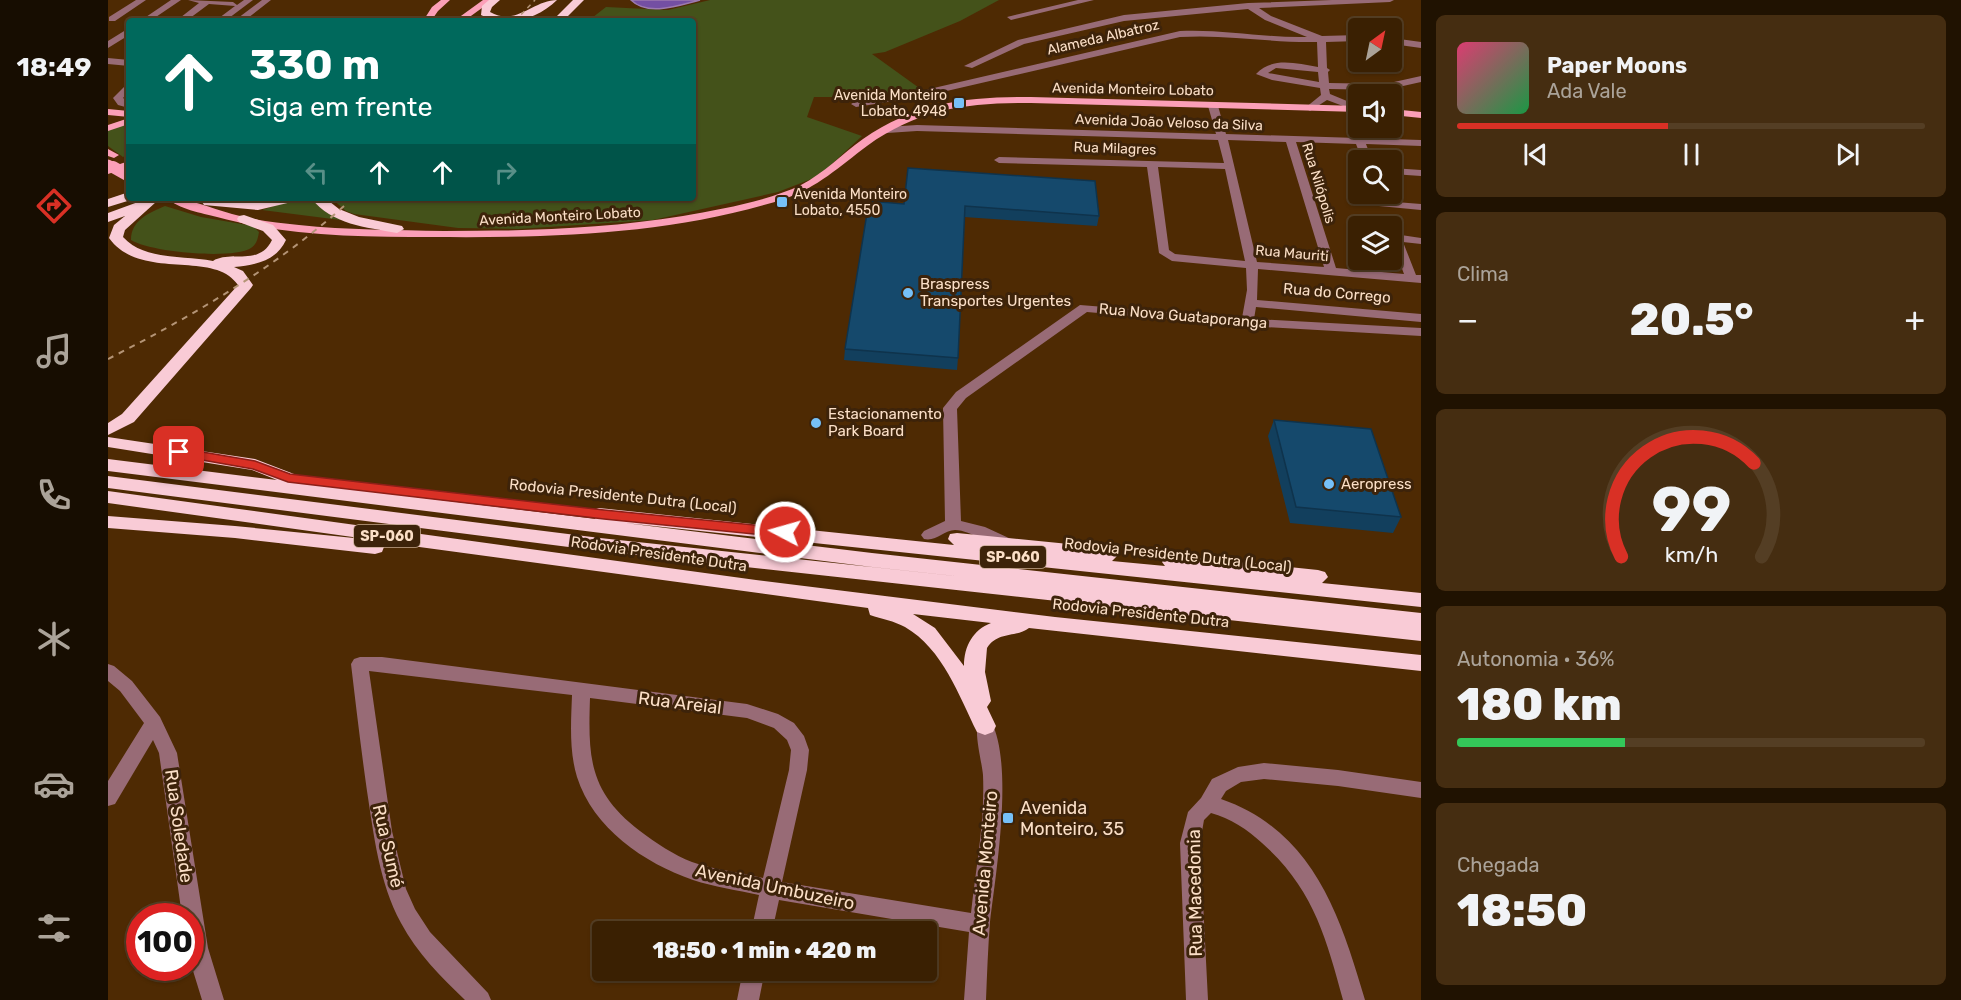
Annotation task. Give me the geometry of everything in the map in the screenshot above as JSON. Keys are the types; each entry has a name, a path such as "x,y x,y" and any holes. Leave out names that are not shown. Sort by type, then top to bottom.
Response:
{"highway":[{"path":"495,0 487,5 487,15 497,18"},
{"path":"514,18 533,14 552,0"},
{"path":"553,18 562,0"},
{"path":"553,18 579,0"},
{"path":"110,210 126,198"},
{"path":"110,210 140,201"},
{"path":"108,430 128,418 221,316 246,285 241,276 225,268 126,251 116,238 119,228 145,201"},
{"path":"213,201 258,206 279,201"},
{"path":"321,201 327,207 349,219 397,229"},
{"path":"163,258 240,263 262,256 278,244 279,240 268,228 244,219"},
{"path":"115,257 226,276 232,280 233,285 220,312 221,316"},
{"path":"128,418 127,426 132,434 157,449"},
{"path":"108,442 255,465 288,478"},
{"name":"Rodovia Presidente Dutra (Local)","path":"108,454 288,478 604,515 1421,600"},
{"name":"Rodovia Presidente Dutra","path":"108,465 872,560 1421,620"},
{"name":"Rodovia Presidente Dutra","path":"108,482 267,504 881,576 1421,633"},
{"name":"Rodovia Presidente Dutra","path":"108,497 666,576 832,597 1055,624 1421,663"},
{"path":"267,504 281,512 298,517 696,568 727,575 756,587"},
{"path":"604,515 673,515 929,535 1421,588"},
{"path":"108,522 361,545 549,569 666,576"},
{"path":"832,597 894,614 916,624 930,635 955,669 985,726"},
{"path":"985,726 973,668 977,644 986,635 1012,625 1055,624"}],"main road":[{"path":"429,18 435,9 446,0"},
{"path":"463,18 487,5"},
{"name":"Avenida Monteiro Lobato","path":"178,201 244,219 346,231 506,236 612,231 688,219 777,197 810,185 887,130 935,107 979,102 1348,110"},
{"path":"108,111 126,113"},
{"path":"1402,113 1421,115"},
{"path":"108,128 126,122"},
{"path":"109,159 126,157"},
{"path":"109,159 126,163"},
{"path":"109,159 126,173"},
{"path":"108,171 126,165"},
{"name":"Avenida Monteiro Lobato","path":"208,201 271,216 427,234"}],"street":[{"path":"109,24 141,0"},
{"path":"149,18 177,0"},
{"path":"192,0 233,4"},
{"path":"223,18 249,0"},
{"path":"242,18 267,0"},
{"path":"1011,17 1090,0"},
{"path":"1240,0 1250,6 1260,21 1321,39 1325,70 1322,84 1326,96 1348,105"},
{"path":"969,66 1021,42 1124,18 1250,6 1390,0"},
{"path":"184,18 208,2"},
{"path":"1211,32 1244,29 1260,21"},
{"path":"109,24 126,28"},
{"path":"108,45 126,31"},
{"name":"Alameda Albatroz","path":"856,104 925,93 1180,34 1211,32 1282,40 1348,38"},
{"path":"1402,43 1417,45 1421,58"},
{"path":"109,67 126,60"},
{"path":"1325,70 1275,66 1261,74 1275,79 1322,84 1384,87 1421,80"},
{"path":"108,96 126,85"},
{"path":"125,104 118,98 126,87"},
{"path":"1310,108 1326,96"},
{"path":"108,104 125,104"},
{"path":"1213,106 1223,136 1252,265 1251,303 1247,322"},
{"path":"908,118 917,128"},
{"path":"887,130 917,128"},
{"name":"Avenida João Veloso da Silva","path":"917,128 1421,143"},
{"name":"Rua Nilópolis","path":"1290,139 1331,271"},
{"path":"1360,141 1363,150"},
{"name":"Rua Milagres","path":"999,160 1230,166"},
{"name":"Rua Mauriti","path":"1152,164 1163,251 1172,257 1416,278"},
{"path":"1402,172 1421,174"},
{"path":"1402,203 1421,207"},
{"path":"1402,234 1421,241"},
{"path":"1402,249 1416,278"},
{"name":"Rua do Corrego","path":"1251,303 1421,318"},
{"name":"Rua Nova Guataporanga","path":"953,524 950,408 961,395 1084,308 1247,322 1421,332"},
{"path":"929,535 953,524 980,531 1005,543"},
{"name":"Rua Areial","path":"360,664 382,664 747,711 762,715 786,727 797,740 799,760 763,921"},
{"name":"Rua Sumé","path":"360,664 368,739 383,838 396,889 409,917 437,958 480,1000"},
{"name":"Rua Soledade","path":"108,670 126,686 154,722 168,753 197,948 213,1000"},
{"name":"Avenida Umbuzeiro","path":"582,691 579,736 584,772 598,802 624,829 652,850 686,868 769,889 980,924"},
{"path":"108,798 154,722"},
{"name":"Avenida Monteiro","path":"975,1000 992,810 991,748 985,726"},
{"name":"Rua Macedonia","path":"1197,1000 1190,843 1195,818 1208,804 1219,784 1238,775 1264,771 1338,778 1421,790"},
{"path":"1208,804 1227,808 1248,820 1280,845 1307,875 1323,901 1354,1000"},
{"path":"748,1000 752,981"}],"green space":[{"path":"710,0 999,0 960,21 885,52 872,54 922,90 866,97 814,97 807,117 862,136 819,176 778,192 653,220 518,229 458,228 354,214 346,211 334,201 696,201 696,18 592,18 606,7 668,10"},
{"path":"126,124 126,156 123,157 108,146 108,130"},
{"path":"289,201 322,201 356,222 262,210"},
{"path":"165,206 201,217 253,226 259,232 257,241 251,248 241,252 210,254 155,248 131,240 134,227 142,218"}],"shaded area":[{"path":"631,0 700,0 655,9 638,5"}],"building":[{"name":"Braspress Transportes Urgentes","path":"908,168 1095,181 1099,216 965,206 958,358 845,349 869,201 904,204"},
{"name":"Aeropress","path":"1274,420 1371,429 1401,517 1296,507"}],"railway":[{"path":"518,18 535,0"},
{"path":"108,359 205,306 267,267 350,201"}],"place":[{"name":"Avenida Monteiro Lobato, 4948","path":"959,103"},
{"name":"Avenida Monteiro Lobato, 4550","path":"782,202"},
{"name":"Braspress Transportes Urgentes","path":"908,293"},
{"name":"Estacionamento Park Board","path":"816,423"},
{"name":"Aeropress","path":"1329,484"},
{"name":"Avenida Monteiro, 35","path":"1008,818"}],"route":[{"path":"179,452 255,465 288,478 604,515 785,532"}]}
